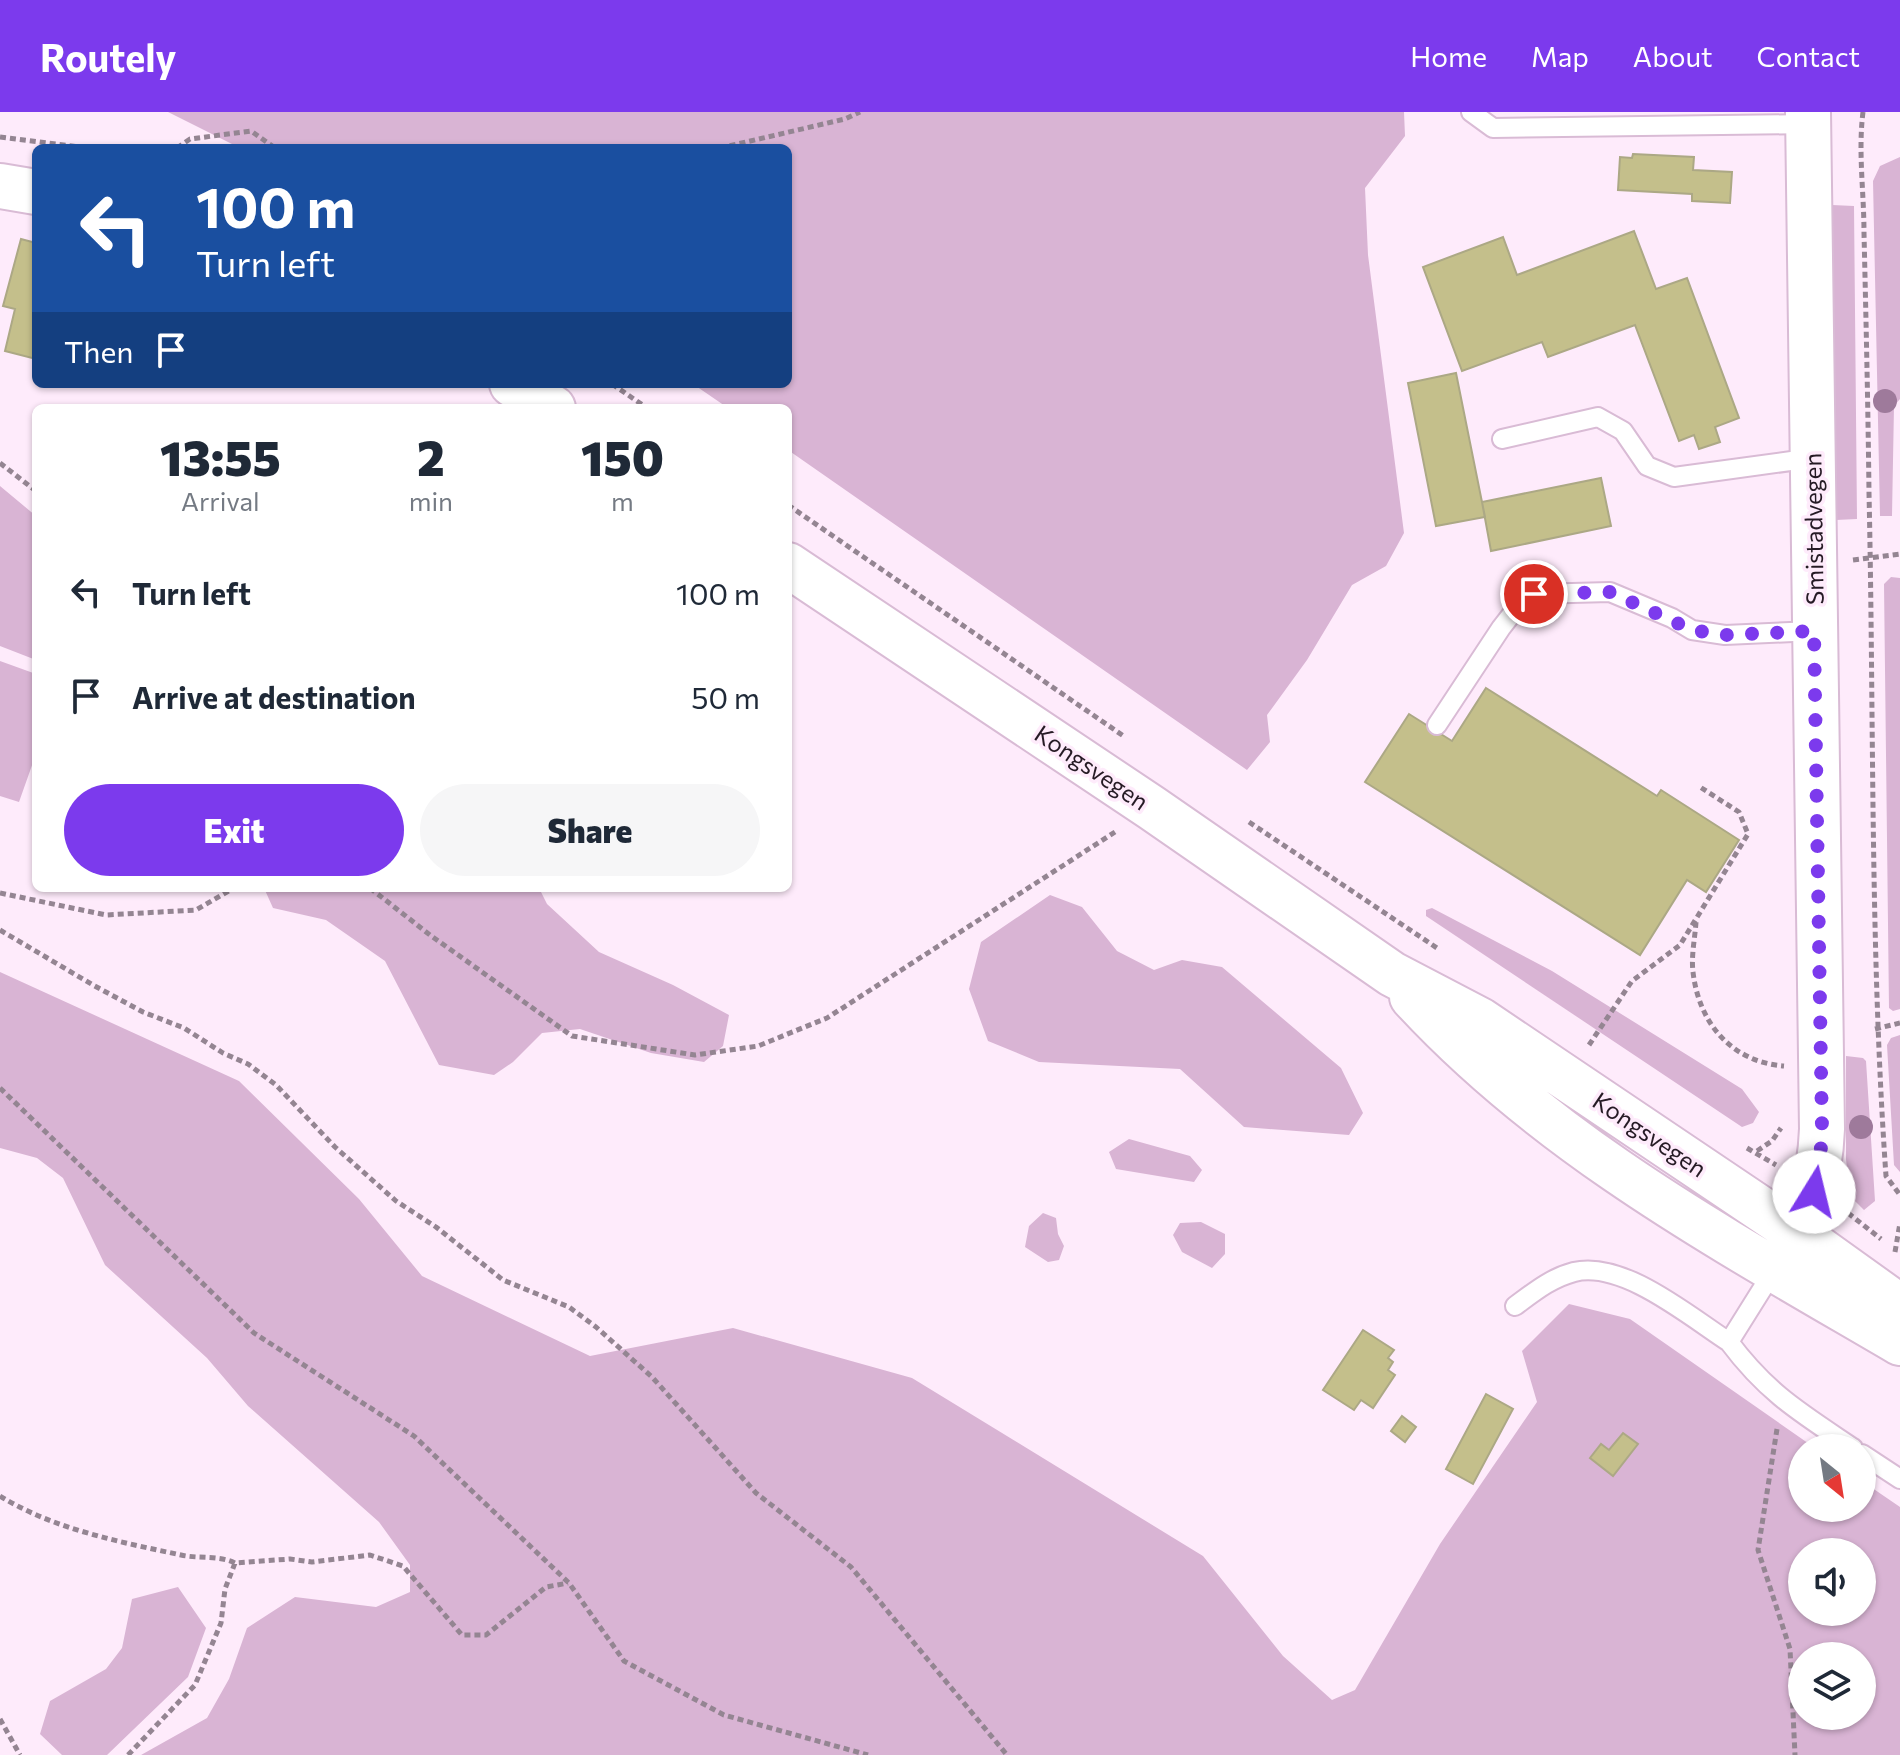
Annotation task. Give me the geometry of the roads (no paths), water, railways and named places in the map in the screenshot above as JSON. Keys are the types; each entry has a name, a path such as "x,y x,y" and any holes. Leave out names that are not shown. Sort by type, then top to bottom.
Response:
{"main road":[{"name":"Smistadvegen","path":"1774,1270 1798,1234 1814,1192 1822,1129 1808,118"},
{"path":"0,186 32,191"},
{"path":"519,388 546,404"},
{"name":"Kongsvegen","path":"792,568 1152,808 1392,974 1480,1020 1798,1234 1900,1307"},
{"name":"Kongsvegen","path":"1392,974 1458,1047 1533,1110 1604,1163 1715,1237 1900,1343"}],"lane":[{"path":"1471,112 1493,128 1808,118"},
{"path":"1502,439 1598,417 1623,431 1647,466 1674,477 1813,458"},
{"path":"1437,725 1501,628 1515,610 1534,594 1610,592 1692,630 1725,635 1814,631"},
{"path":"1729,1342 1774,1270"},
{"path":"1515,1306 1547,1282 1577,1271 1603,1273 1639,1283 1729,1342 1755,1376 1782,1400 1832,1434"},
{"path":"1876,1463 1900,1479"}]}
